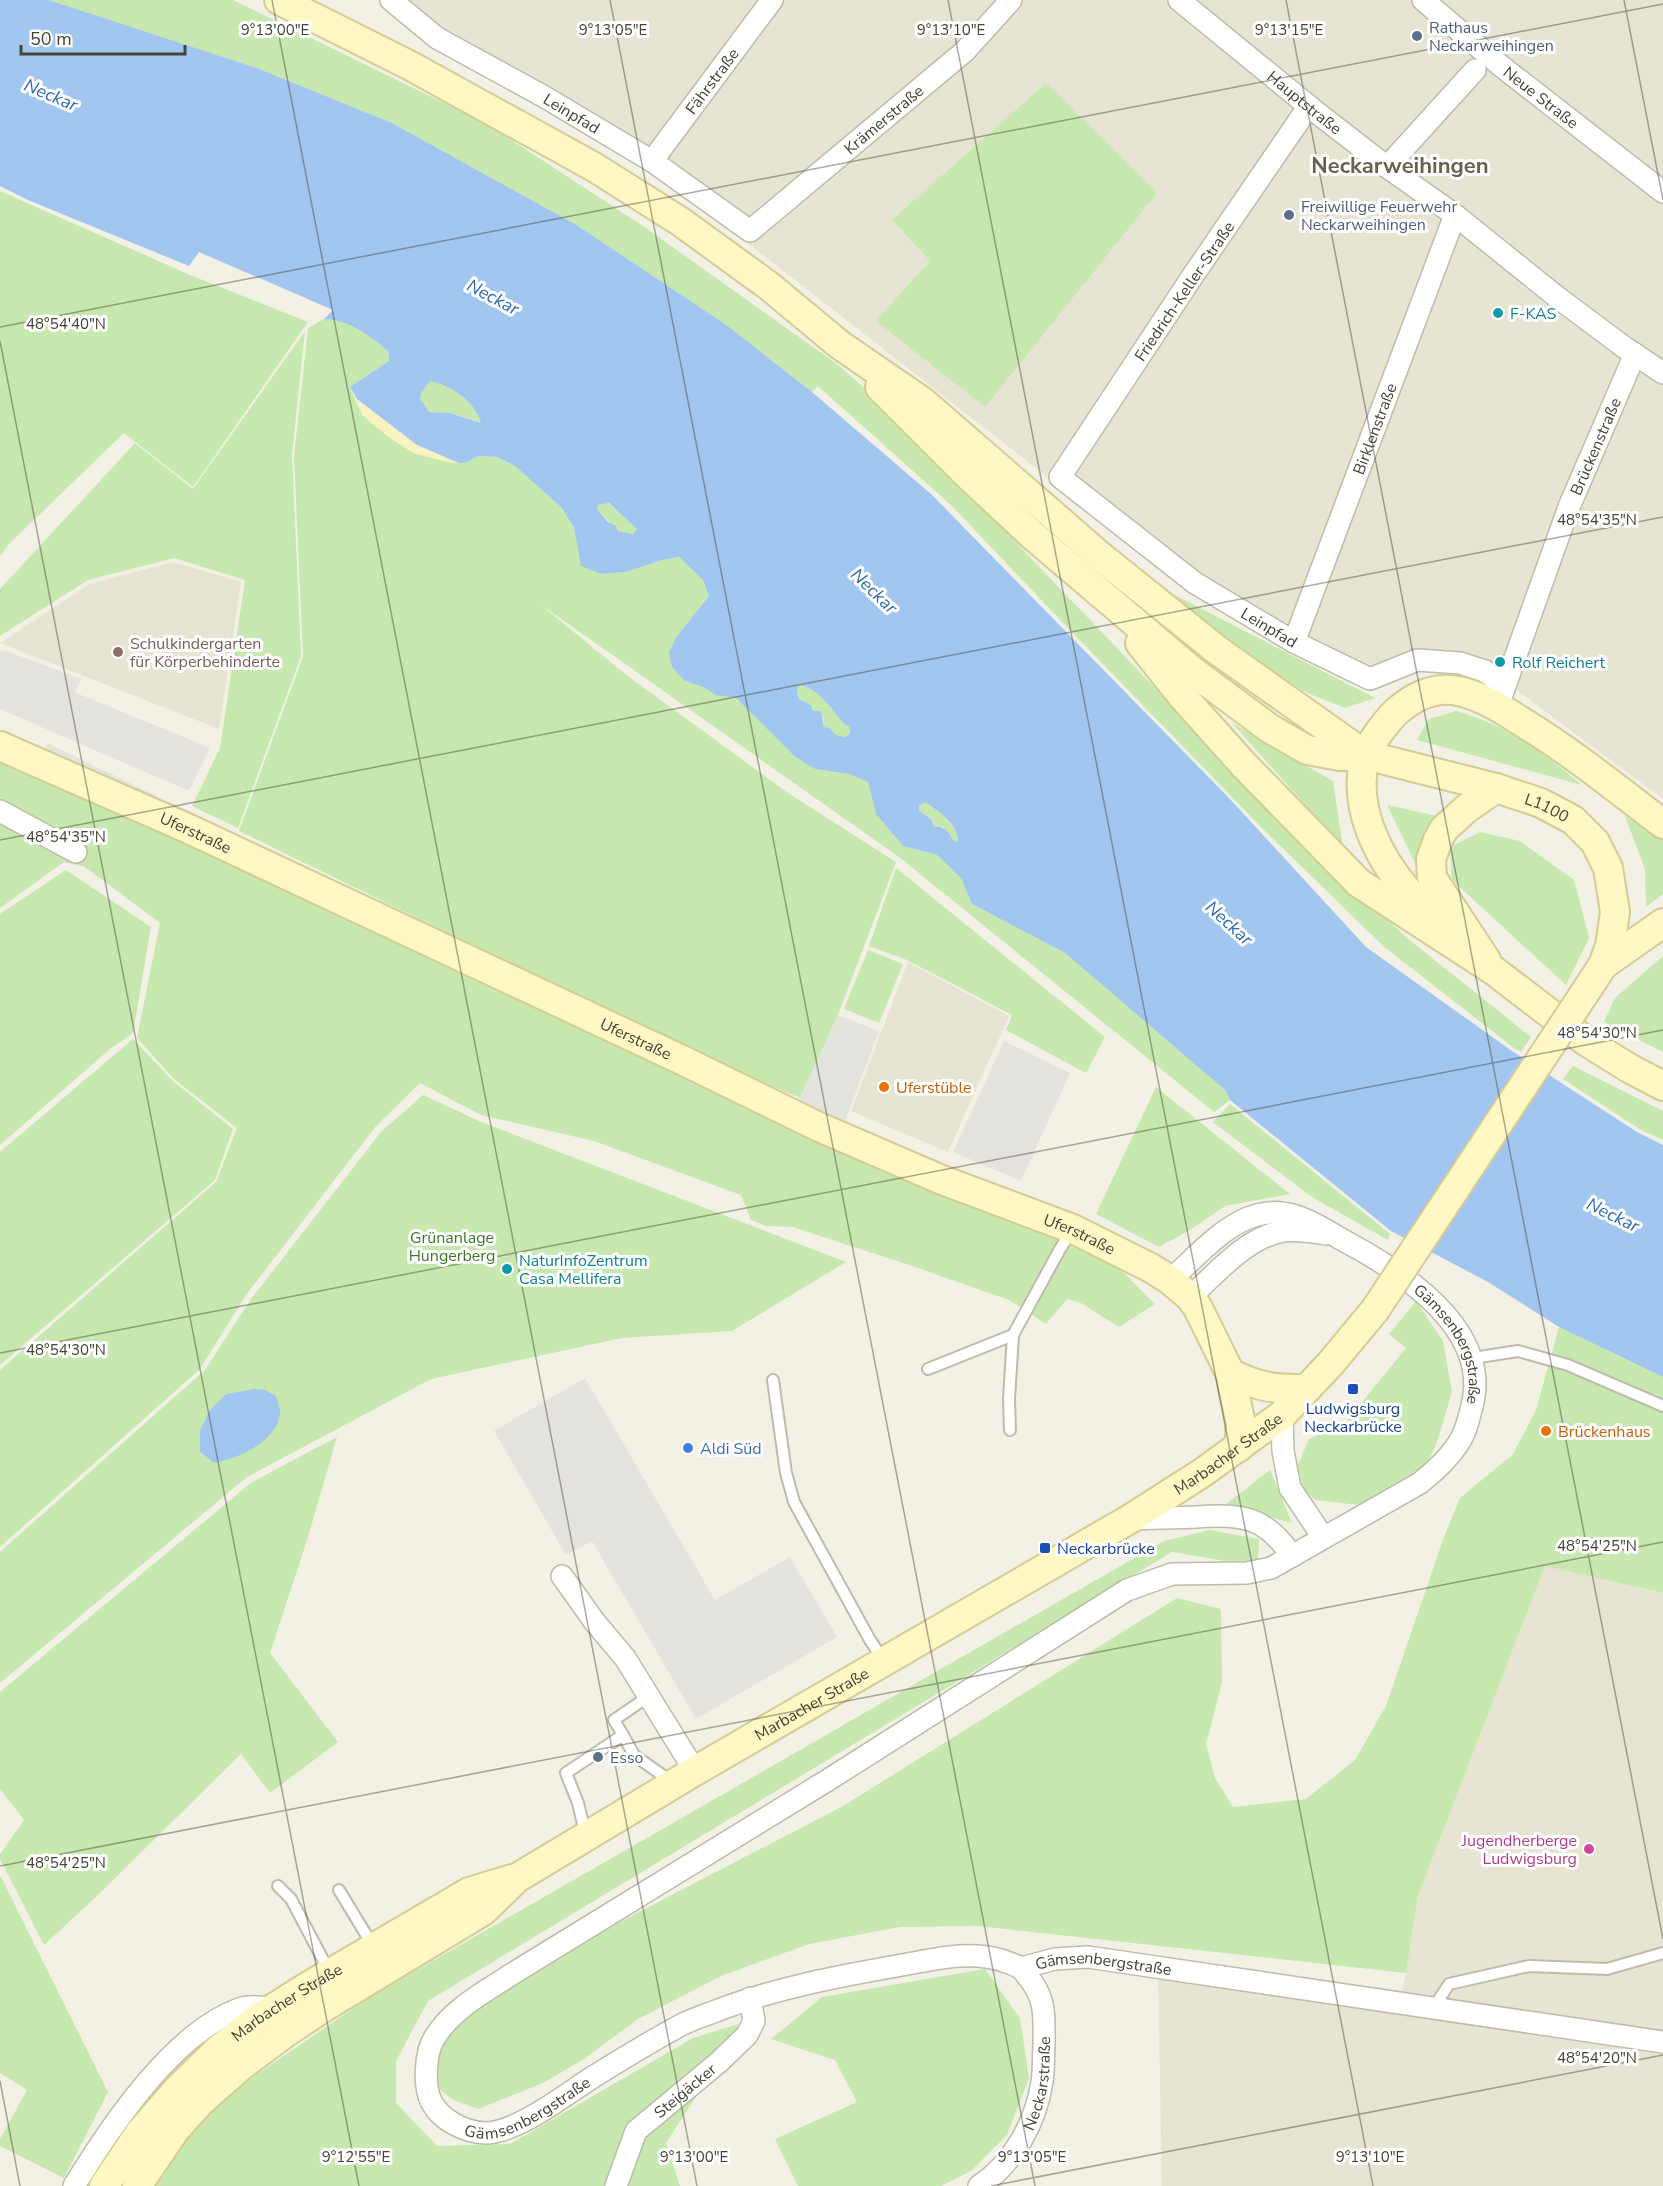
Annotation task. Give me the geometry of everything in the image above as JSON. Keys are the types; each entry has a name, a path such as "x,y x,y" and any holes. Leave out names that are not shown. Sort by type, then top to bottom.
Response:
{"main road":[{"path":"279,0 409,65 594,167 681,222 769,286 840,345 923,402 1100,556 1217,650 1365,755"},
{"path":"840,345 971,478 1106,600 1191,670 1269,728 1307,750 1340,756 1365,755"},
{"path":"1106,600 1183,697 1244,765 1359,884 1493,970 1587,1042 1663,1086"},
{"path":"1493,970 1410,894 1385,860 1370,830 1362,786 1365,755 1390,719 1409,700 1432,691 1446,689 1505,702"},
{"name":"Leinpfad","path":"1505,702 1543,734 1663,824"},
{"name":"Uferstraße","path":"0,746 189,829 663,1051 819,1127 942,1180 1073,1229 1113,1247 1180,1289 1197,1308 1230,1373 1241,1424 1239,1447"},
{"name":"L1100","path":"1365,755 1496,788 1540,803 1573,820 1595,842 1608,868 1615,912 1610,946 1602,965"},
{"path":"1493,970 1432,878 1431,859 1444,829 1466,809 1496,788"},
{"path":"1602,965 1663,923"},
{"name":"Marbacher Straße","path":"137,2186 175,2130 201,2102 241,2066 324,2007 380,1958 437,1916 483,1911 517,1878 1130,1519 1178,1489 1282,1415 1331,1363 1375,1310 1602,965"},
{"path":"1230,1373 1249,1383 1270,1389 1306,1389"},
{"name":"Marbacher Straße","path":"104,2186 139,2134 178,2089 218,2050 274,2008 331,1973 380,1958"}],"street":[{"name":"Fährstraße","path":"652,161 772,0"},
{"name":"Krämerstraße","path":"750,231 965,51 1011,0"},
{"name":"Hauptstraße","path":"1179,0 1387,167 1455,215 1557,297 1663,373"},
{"name":"Neue Straße","path":"1423,0 1494,60 1663,192"},
{"name":"Leinpfad","path":"395,1 437,38 543,96 652,161 750,231"},
{"path":"1387,167 1475,70"},
{"name":"Friedrich-Keller-Straße","path":"1060,477 1192,277 1309,106"},
{"name":"Birklenstraße","path":"1294,642 1398,361 1455,215"},
{"name":"Brückenstraße","path":"1505,702 1569,507 1635,354"},
{"name":"Leinpfad","path":"1060,477 1195,583 1294,642 1370,679 1417,660 1460,663 1485,671 1505,702"},
{"path":"0,812 76,852"},
{"name":"Gämsenbergstraße","path":"1180,1289 1233,1226 1259,1214 1288,1213 1305,1217 1358,1248 1421,1290 1463,1337 1473,1358 1476,1376 1474,1401 1459,1443 1439,1467 1420,1484 1271,1568 1254,1572 1172,1574 1127,1590 858,1761 512,1974 473,2000 449,2020 434,2037 427,2055 427,2079 431,2102 444,2117 461,2128 486,2133 508,2128 546,2108 593,2077 685,2024 750,1998 827,1978 951,1957 976,1956 1005,1959 1021,1968 1055,1959 1088,1957 1663,2042"},
{"path":"1282,1415 1283,1451 1290,1488 1323,1537"},
{"path":"1130,1519 1218,1514 1243,1517 1267,1528 1282,1541 1292,1556"},
{"path":"562,1576 594,1621 625,1658 649,1696 685,1778"},
{"name":"Neckarstraße","path":"979,2186 994,2176 1022,2139 1035,2114 1043,2081 1042,2004 1034,1984 1021,1968"},
{"name":"Steigäcker","path":"616,2186 636,2131 719,2062 747,2035 754,2021 750,1998"},
{"path":"74,2186 122,2113 156,2072 186,2042 222,2018 244,2007 274,2008"}],"lane":[{"path":"1010,1430 1009,1399 1013,1335 1073,1229"},
{"path":"928,1369 1013,1335"},
{"path":"1473,1358 1518,1351 1568,1365 1663,1406"},
{"path":"773,1380 786,1473 794,1502 884,1662"},
{"path":"649,1696 614,1720 634,1755 685,1778"},
{"path":"586,1837 579,1803 566,1773 623,1736"},
{"path":"278,1886 291,1899 331,1973"},
{"path":"339,1890 380,1958"},
{"path":"1433,2009 1449,1984 1529,1966 1607,1969 1663,1953"}],"shaded area":[{"path":"384,0 1663,0 1663,799 1514,688 1418,664 1368,686 1177,578 641,160"},
{"path":"173,562 241,582 219,729 0,643 90,584"},
{"path":"3,650 82,679 74,692 210,748 189,791 0,709 0,651"},
{"path":"47,743 688,1053 799,1101 838,1015 879,1031 845,1121 800,1101 797,1106 685,1058 45,748"},
{"path":"908,962 1009,1016 948,1152 851,1111"},
{"path":"1004,1041 1070,1073 1021,1181 953,1152"},
{"path":"585,1378 715,1600 790,1557 837,1637 696,1719 592,1541 566,1555 494,1431"},
{"path":"1545,1566 1663,1593 1663,2186 1162,2186 1158,1978 1398,2010 1418,1896"}],"green space":[{"path":"49,0 233,0 487,124 643,226 837,364 883,404 1279,817 1407,938 1531,1037 1521,1052 1383,946 1263,829 952,506 818,386 812,392 728,326 575,224 392,123 257,68"},
{"path":"1046,83 1157,193 985,407 876,321 930,261 892,220"},
{"path":"0,191 190,275 308,322 193,487 124,433 9,544 0,556"},
{"path":"324,319 350,326 388,351 389,361 350,387 362,415 447,462 465,463 478,456 497,457 515,466 561,507 601,574 626,572 679,557 703,580 709,596 677,636 685,681 713,693 736,698 795,757 815,769 849,774 868,782 876,814 903,846 937,855 961,878 972,904 1065,953 1225,1090 1230,1100 1214,1112 899,857 540,604 625,674 788,793 896,862 838,1015 800,1098 694,1053 239,831 303,656 294,456 308,328"},
{"path":"305,331 292,455 301,656 238,828 192,806 220,748 245,580 174,558 88,580 0,636 0,589 135,443 193,489"},
{"path":"430,380 462,396 479,416 482,424 469,418 428,412 420,398"},
{"path":"608,503 638,529 633,534 618,531 597,509 598,505"},
{"path":"1163,589 1375,698 1345,708 1305,692 1231,646"},
{"path":"799,685 819,695 845,725 849,726 850,734 844,737 835,736 830,728 824,727 823,716 813,711 811,705 799,699 797,691"},
{"path":"1456,711 1508,732 1538,751 1582,785 1417,740 1429,719"},
{"path":"1232,723 1333,781 1343,847"},
{"path":"0,743 949,1192 1106,1262 1124,1273 1155,1304 1119,1327 1081,1303 1067,1299 1046,1324 1009,1300 793,1227 767,1226 751,1220 741,1195 594,1141 481,1115 420,1083 376,1126 246,1295 200,1369 0,1547 0,1370 216,1182 237,1128 175,1080 137,1038 160,923 85,867 64,862 0,908"},
{"path":"925,802 951,823 958,841 955,843 944,827 934,826 931,819 919,811 919,806"},
{"path":"1387,805 1441,817 1418,869"},
{"path":"1625,816 1663,839 1663,894 1646,907 1645,869"},
{"path":"1480,832 1520,841 1574,880 1589,938 1566,985 1452,880 1450,847"},
{"path":"896,868 1105,1037 1086,1073 1006,1030 1012,1015 907,960 869,946"},
{"path":"66,870 151,927 133,1033 110,1049 0,1145 0,914"},
{"path":"868,950 903,964 879,1023 844,1009"},
{"path":"1663,956 1663,1052 1604,1022 1615,998"},
{"path":"133,1039 173,1081 233,1129 215,1180 0,1365 0,1152"},
{"path":"1573,1066 1663,1111 1663,1140 1641,1130 1563,1079"},
{"path":"1156,1087 1290,1194 1225,1206 1190,1230 1159,1247 1096,1214"},
{"name":"Grünanlage Hungerberg","path":"423,1095 479,1121 846,1262 732,1331 622,1338 431,1379 247,1477 0,1683 0,1552 205,1370 251,1299 381,1132"},
{"path":"1230,1104 1390,1234 1388,1240 1312,1197 1213,1122"},
{"path":"1416,1301 1443,1341 1452,1392 1436,1445 1426,1465 1358,1505 1315,1500 1303,1489 1298,1465 1309,1439 1346,1422 1406,1348 1389,1334"},
{"path":"1559,1327 1663,1377 1663,1593 1545,1566 1418,1896 1406,1973 978,1926 900,1927 809,1944 721,1976 638,2019 584,2059 543,2083 478,2109 453,2100 430,2081 437,2035 495,1987 843,1806 1177,1598 1221,1609 1222,1682 1206,1744 1215,1778 1233,1807 1306,1799 1355,1760 1386,1706 1444,1537 1460,1498 1513,1454 1536,1410"},
{"path":"337,1437 308,1537 270,1653 338,1742 270,1793 241,1754 44,1945 0,1859 0,1854 24,1820 0,1789 0,1692 252,1482"},
{"path":"1270,1470 1292,1523 1225,1505"},
{"path":"1210,1530 1259,1539 1258,1561 1225,1561 1172,1552 428,2001 396,2061 396,2103 437,2146 510,2144 693,2038 738,2024 736,2035 666,2143 680,2186 153,2186 200,2113 370,1997 1164,1541"},
{"path":"0,1875 108,2092 64,2178 0,2146 0,2139 27,2090 0,2073"},
{"path":"985,1969 1020,2018 1029,2078 1007,2135 971,2171 941,2186 798,2186 775,2139 857,2102 835,2060 771,2039 822,1997"}],"sand":[{"path":"357,400 417,445 459,463 413,453 387,436 362,415"}],"water":[{"name":"Neckar","path":"0,0 49,0 257,68 392,123 575,224 728,326 812,392 931,494 1229,798 1366,947 1512,1051 1637,1132 1663,1145 1663,1377 1559,1327 1488,1282 1391,1231 1230,1100 1225,1090 1065,953 972,904 961,878 937,855 903,846 876,814 868,782 849,774 815,769 795,757 736,698 716,695 703,687 685,681 672,667 669,652 677,636 709,596 703,580 679,557 626,572 601,574 581,566 574,528 561,507 515,466 497,457 478,456 465,463 459,463 417,445 357,399 350,387 389,361 388,351 366,335 342,322 324,319 333,310 199,252 189,266 28,200 0,186","holes":["430,381 446,386 474,408 481,423 450,413 429,412 420,398","609,503 637,529 633,534 618,531 615,525 608,522 597,509 598,505","799,685 813,690 845,725 849,726 850,734 844,737 835,735 830,728 824,727 821,711 813,711 811,705 799,699 797,691","925,802 946,818 954,828 958,841 955,842 945,829 934,826 931,819 919,811 919,806"]},
{"path":"254,1389 265,1390 276,1396 280,1410 278,1421 266,1439 256,1446 235,1457 214,1463 200,1452 200,1430 210,1410 226,1394"}],"place":[{"name":"Rathaus Neckarweihingen","path":"1417,36"},
{"name":"Freiwillige Feuerwehr Neckarweihingen","path":"1289,215"},
{"name":"F-KAS","path":"1498,313"},
{"name":"Schulkindergarten für Körperbehinderte","path":"118,652"},
{"name":"Rolf Reichert","path":"1500,662"},
{"name":"Uferstüble","path":"884,1087"},
{"name":"NaturInfoZentrum Casa Mellifera","path":"507,1269"},
{"name":"Ludwigsburg Neckarbrücke","path":"1353,1389"},
{"name":"Brückenhaus","path":"1546,1431"},
{"name":"Aldi Süd","path":"688,1448"},
{"name":"Neckarbrücke","path":"1045,1548"},
{"name":"Esso","path":"598,1757"},
{"name":"Jugendherberge Ludwigsburg","path":"1589,1849"}],"district":[{"name":"Neckarweihingen","path":"1400,165"}]}
